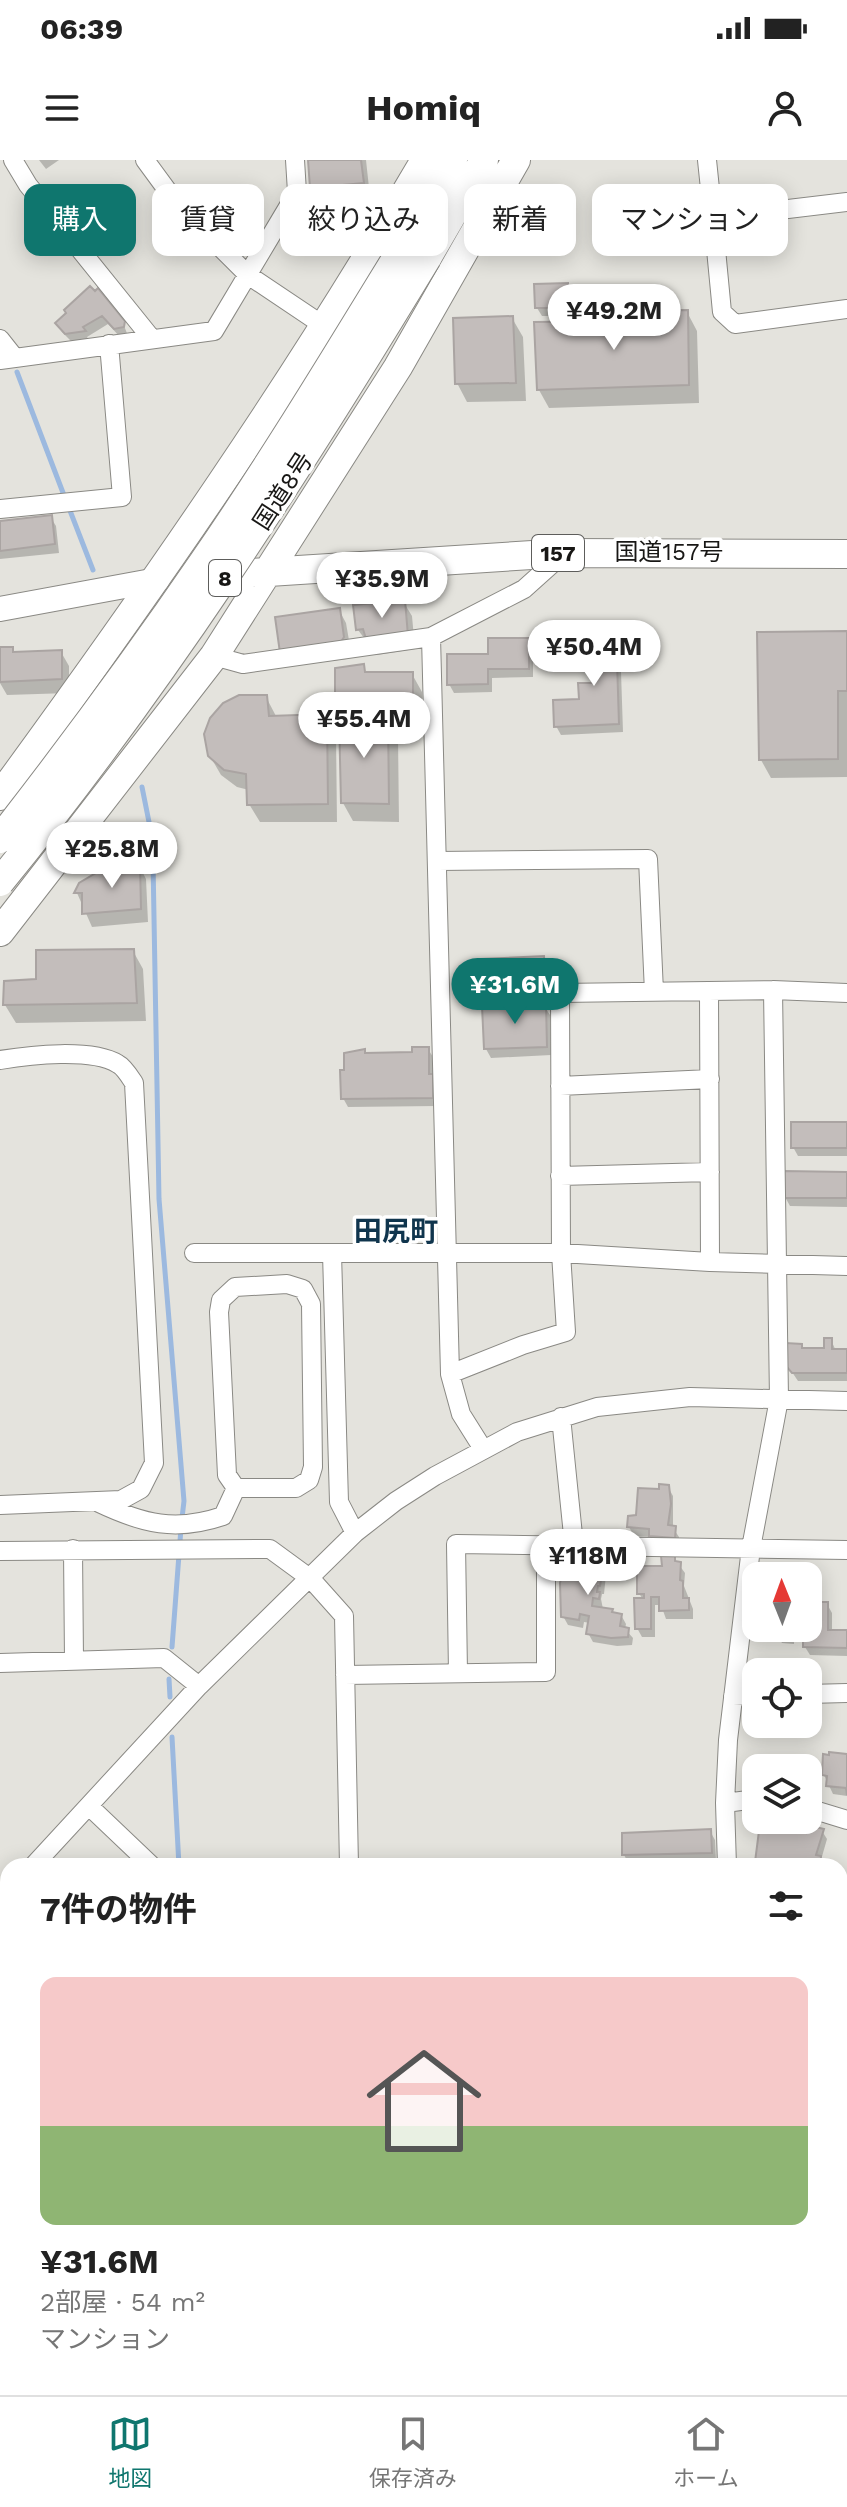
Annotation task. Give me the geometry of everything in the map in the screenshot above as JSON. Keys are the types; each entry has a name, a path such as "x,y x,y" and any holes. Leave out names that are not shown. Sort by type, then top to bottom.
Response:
{"highway":[{"path":"0,796 157,580 322,326 425,160"},
{"name":"国道8号","path":"443,184 453,160"},
{"name":"国道8号","path":"448,208 484,160"},
{"path":"270,571 398,367 516,160"},
{"name":"国道8号","path":"0,839 102,706 206,559 311,397 412,256"},
{"name":"国道8号","path":"0,882 121,726 188,633 319,434 413,256"},
{"name":"国道157号","path":"157,580 564,553 847,554"},
{"name":"8","path":"0,932 214,656 270,571"}],"main road":[{"path":"0,609 157,580"}],"street":[{"path":"13,160 28,185 152,339"},
{"path":"145,160 178,205 248,275 322,326 398,367"},
{"path":"0,339 8,359 214,331 297,192 295,160"},
{"path":"707,160 709,184"},
{"path":"788,209 847,202"},
{"path":"717,256 722,312 735,324 847,309"},
{"path":"0,509 122,497 109,344"},
{"path":"214,656 243,664 431,637 524,589 564,553"},
{"path":"431,637 450,1374 461,1414 483,1449"},
{"path":"438,861 648,859 654,992"},
{"path":"450,1374 523,1345 566,1332 561,1253 560,993 773,990 847,993"},
{"path":"727,1858 725,1803 733,1696 751,1548 779,1399 773,990"},
{"path":"709,991 710,1262"},
{"path":"0,1060 25,1056 96,1057 120,1064 134,1083 154,1463 141,1489 121,1500 0,1505"},
{"path":"560,1086 710,1079"},
{"path":"560,1176 710,1172"},
{"path":"194,1253 561,1253 847,1266"},
{"path":"332,1253 339,1502 355,1533"},
{"path":"287,1284 303,1289 311,1304 313,1467 309,1480 296,1488 236,1488 227,1475 219,1312 221,1300 235,1287 287,1284"},
{"path":"41,1858 199,1686 355,1533 396,1501 483,1449 517,1432 561,1417 642,1400 690,1397 847,1401"},
{"path":"561,1417 574,1545"},
{"path":"95,1501 136,1519 167,1526 197,1525 223,1516 236,1488"},
{"path":"458,1673 456,1544 847,1550"},
{"path":"345,1675 546,1672 546,1545"},
{"path":"73,1549 74,1661"},
{"path":"0,1551 270,1549 311,1579 344,1616 349,1858"},
{"path":"0,1663 164,1658 199,1686"},
{"path":"822,1694 847,1693"},
{"path":"733,1696 742,1696"},
{"path":"725,1803 742,1801"},
{"path":"90,1807 144,1858"},
{"path":"822,1812 847,1820"}],"building":[{"path":"308,160 361,160 364,183 310,184"},
{"path":"568,283 568,308 535,308 534,284"},
{"path":"90,286 95,291 98,288 125,321 124,327 114,329 102,316 83,327 86,331 65,334 55,323"},
{"path":"688,310 689,385 537,390 534,322 619,321 619,311"},
{"path":"513,316 516,383 455,384 453,318"},
{"path":"52,515 55,544 0,551 0,521"},
{"path":"405,600 408,636 367,642 363,629 356,630 353,605"},
{"path":"340,608 344,637 339,645 280,653 275,617"},
{"path":"616,630 619,724 554,727 553,700 579,699 578,683 592,683 590,631"},
{"path":"847,631 847,691 838,691 838,759 759,760 757,632"},
{"path":"488,638 529,638 529,669 488,669 488,684 447,685 447,654 488,654"},
{"path":"0,647 13,647 13,652 62,650 62,679 0,682"},
{"path":"364,664 365,672 413,672 413,709 335,711 335,668"},
{"path":"239,695 267,695 269,716 327,714 328,804 247,805 246,774 224,770 208,756 204,734 210,718 223,703"},
{"path":"339,716 388,716 389,804 341,803"},
{"path":"140,863 141,909 82,914 82,893 74,893 79,883 96,873 111,871 110,864"},
{"path":"134,949 137,1003 3,1005 4,981 36,979 36,950"},
{"path":"544,956 546,1000 483,1003 482,959"},
{"path":"546,1004 547,1047 484,1049 482,1006"},
{"path":"412,1047 429,1047 433,1098 341,1099 340,1070 344,1070 344,1053 365,1049 365,1053 412,1052"},
{"path":"791,1122 847,1122 847,1148 791,1148"},
{"path":"784,1171 847,1172 847,1198 783,1198"},
{"path":"824,1338 832,1338 832,1349 847,1349 847,1373 792,1373 786,1366 786,1343 802,1344 802,1348 824,1348"},
{"path":"659,1484 669,1485 671,1504 668,1525 676,1526 675,1538 649,1536 649,1529 627,1527 628,1516 636,1515 638,1488 659,1489"},
{"path":"593,1553 603,1554 603,1568 597,1592 600,1592 599,1599 593,1598 592,1606 613,1609 612,1612 622,1614 620,1626 629,1628 628,1637 586,1634 589,1616 580,1614 579,1620 561,1617 560,1583 566,1556 592,1560"},
{"path":"593,1553 603,1554 603,1568 597,1592 600,1592 599,1599 593,1598 592,1606 613,1609 612,1612 622,1614 620,1626 629,1628 628,1637 586,1634 589,1616 580,1614 579,1620 561,1617 560,1583 566,1556 592,1560"},
{"path":"661,1556 675,1556 675,1561 681,1562 683,1598 689,1598 689,1610 659,1611 659,1597 651,1597 651,1629 635,1629 634,1598 644,1598 644,1594 637,1594 637,1566 662,1566"},
{"path":"822,1602 828,1602 828,1630 847,1630 847,1648 803,1647 803,1642 822,1642"},
{"path":"829,1752 847,1754 847,1795 846,1788 826,1786 827,1776 822,1775 823,1754 829,1755"},
{"path":"711,1829 712,1853 622,1855 622,1833"},
{"path":"824,1829 816,1855 821,1858 756,1858 759,1834 822,1834"}],"waterway":[{"path":"17,372 65,498"},
{"path":"69,508 93,570"},
{"path":"142,787 153,861 159,1199 184,1501 182,1518"},
{"path":"172,1647 181,1528"},
{"path":"169,1679 170,1697"},
{"path":"172,1737 179,1858"}],"district":[{"name":"田尻町","path":"396,1231"}]}
